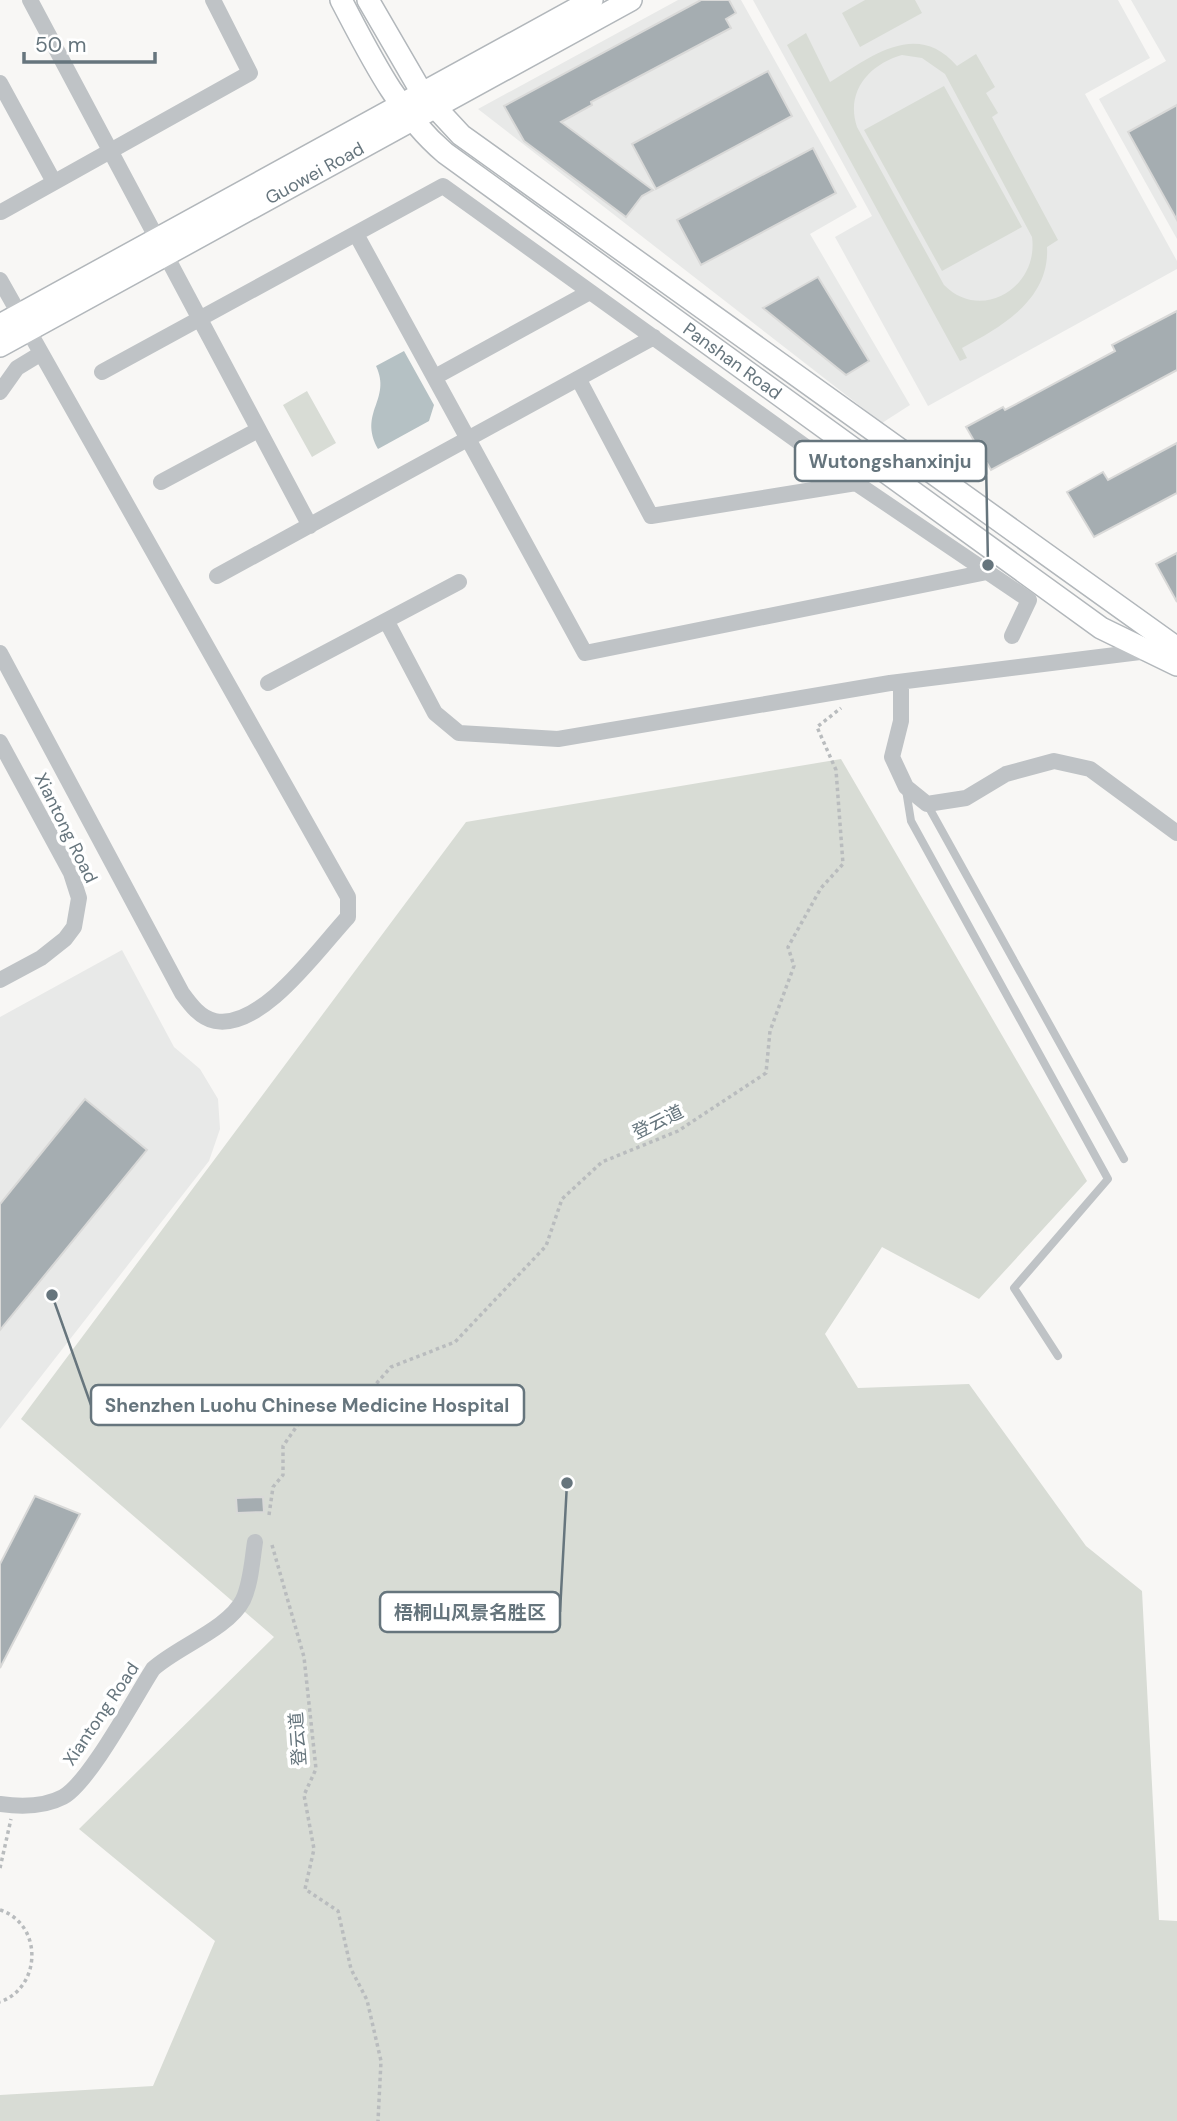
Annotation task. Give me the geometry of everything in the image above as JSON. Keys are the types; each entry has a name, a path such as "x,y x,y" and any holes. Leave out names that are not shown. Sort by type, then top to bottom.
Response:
{"street":[{"path":"30,0 310,526"},
{"path":"1,212 250,73 213,0"},
{"name":"Panshan Road","path":"341,0 407,113 446,153 1090,620 1177,665"},
{"name":"Panshan Road","path":"368,0 428,101 461,135 1177,648"},
{"name":"Guowei Road","path":"0,346 15,324 407,113 592,0"},
{"name":"Guowei Road","path":"428,101 631,0"},
{"path":"0,83 54,182"},
{"path":"102,372 443,186 588,293 654,337 856,483 1029,600 1012,636"},
{"path":"356,234 585,653 987,572"},
{"path":"0,281 15,324 40,354 348,897 348,917 264,1007 237,1020 214,1021 194,1010 188,1002 0,653"},
{"path":"435,377 588,293"},
{"path":"218,576 654,337"},
{"path":"0,392 18,368 40,354"},
{"path":"579,380 651,516 856,483"},
{"path":"161,482 258,430"},
{"path":"268,683 458,582"},
{"path":"387,622 435,713 459,733 558,739 901,682 1148,652"},
{"path":"901,682 901,721 892,757 906,788 927,804 967,798 1006,774 1054,761 1090,769 1177,833"},
{"name":"Xiantong Road","path":"0,742 71,873 79,898 74,927 65,939 41,958 0,980"},
{"name":"Xiantong Road","path":"7,1805 33,1806 64,1796 80,1781 153,1669 167,1656 229,1617 242,1601 263,1541"}],"lane":[{"path":"906,788 911,821 1108,1179 1014,1288 1058,1356"},
{"path":"927,804 1124,1159"}],"path":[{"name":"登云道","path":"269,1515 273,1488 283,1475 283,1446 299,1423 368,1393 391,1367 455,1342 545,1246 562,1199 601,1162 678,1131 766,1073 770,1031 794,965 788,947 821,888 843,864 836,770 817,727 845,705"},
{"name":"登云道","path":"263,1541 304,1657 316,1769 304,1795 314,1849 305,1889 338,1911 351,1969 367,2000 382,2061 378,2121"},
{"path":"0,1868 7,1805"},
{"path":"0,1910 18,1920 27,1933 32,1948 32,1964 27,1979 18,1992 0,2002"}],"shaded area":[{"path":"678,0 741,0 857,207 810,234 910,405 882,423 478,109"},
{"path":"753,0 1118,0 1150,58 1085,94 1177,261 1177,269 928,406 835,237 872,216"},
{"path":"865,0 915,0 922,13 860,47 842,13"},
{"path":"1131,0 1177,0 1177,239 1099,99 1166,61"},
{"path":"806,33 830,82 861,62 894,47 926,45 942,52 957,66 976,54 995,87 986,93 998,113 992,117 1058,240 1047,247 1041,282 1032,296 1007,321 962,348 967,358 960,361 787,45","holes":["902,55 922,58 945,74 1032,237 1032,255 1027,271 1005,294 990,300 975,301 959,296 944,285 857,127 854,102 863,81 871,72 890,59"]},
{"path":"944,86 1022,227 942,271 864,130"},
{"path":"404,351 434,405 429,421 378,449 372,425 380,388 376,366"},
{"path":"307,391 336,443 312,457 283,405"},
{"path":"841,759 1087,1181 979,1299 882,1247 825,1334 858,1388 969,1384 1086,1546 1142,1591 1159,1920 1177,1921 1177,2121 0,2121 0,2095 153,2086 215,1941 79,1829 274,1637 21,1419 466,822"},
{"path":"122,950 174,1047 200,1069 218,1099 220,1129 209,1161 0,1429 0,1017"}],"building":[{"path":"701,0 729,0 736,13 726,19 731,28 591,102 592,105 561,122 653,190 642,196 626,217 524,141 504,106"},
{"path":"768,71 792,116 656,189 632,144"},
{"path":"1177,105 1177,220 1128,132"},
{"path":"813,148 836,193 701,265 677,220"},
{"path":"818,277 869,361 846,375 763,308"},
{"path":"1177,311 1177,370 991,470 966,427 1003,407 1005,410 1115,351 1112,345"},
{"path":"1177,443 1177,493 1094,537 1067,492 1103,472 1108,480"},
{"path":"1177,553 1177,602 1156,564"},
{"path":"85,1099 147,1150 0,1330 0,1204"},
{"path":"35,1496 80,1514 0,1668 0,1564"},
{"path":"263,1497 264,1512 237,1513 236,1498"}],"place":[{"name":"Wutongshanxinju","path":"988,565"},
{"name":"Shenzhen Luohu Chinese Medicine Hospital","path":"52,1295"},
{"name":"梧桐山风景名胜区","path":"567,1483"}]}
